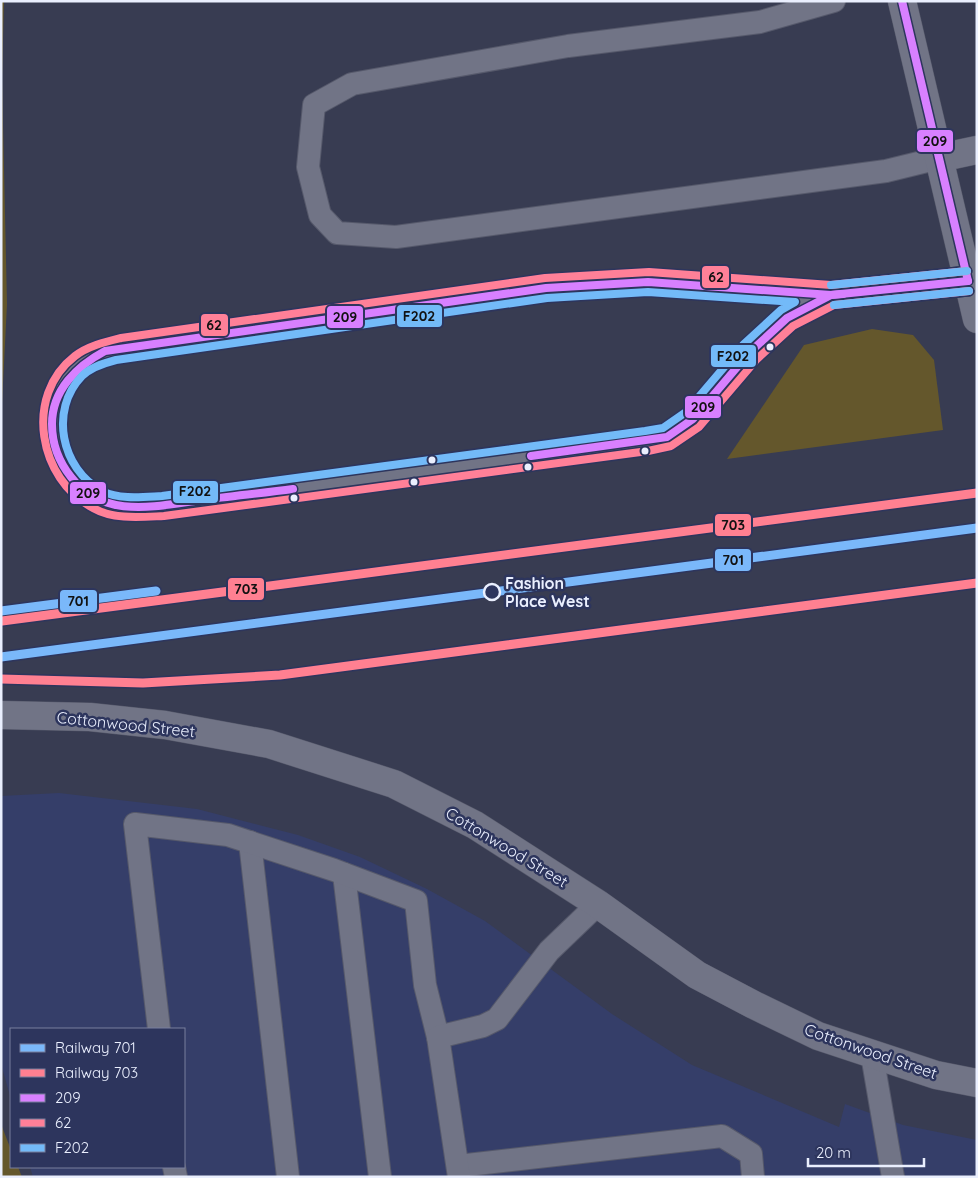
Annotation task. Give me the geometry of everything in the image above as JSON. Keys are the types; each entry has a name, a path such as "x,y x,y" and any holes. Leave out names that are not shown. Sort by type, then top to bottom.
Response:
{"street":[{"path":"902,1 977,319"},
{"path":"939,158 977,150"},
{"name":"Cottonwood Street","path":"1,715 90,717 164,725 268,744 394,784 475,825 598,904 697,975 818,1036 872,1055 936,1074 977,1083"}],"lane":[{"path":"834,1 760,22 568,46 352,84 314,105 308,167 320,215 337,233 396,236 886,171 939,158"},
{"path":"831,295 787,318 750,352 687,424 667,437 162,506 136,507 115,506 98,500 85,492 74,482 56,453 52,418 63,384 74,370 106,351 546,288 648,282 831,295 968,281"},
{"path":"159,1028 135,824 228,835 344,874 416,901 425,985 438,1037 459,1171 722,1136 751,1154 753,1177"},
{"path":"250,842 288,1177"},
{"path":"344,874 380,1177"},
{"path":"438,1037 483,1026 497,1019 549,951 598,904"},
{"path":"872,1055 893,1177"}],"shaded area":[{"path":"1,1 4,1 2,79 7,304 1,423"},
{"path":"872,329 913,335 934,360 943,430 727,459 804,345"},
{"path":"59,793 197,809 298,835 360,857 427,889 485,921 612,1014 692,1065 839,1127 845,1104 903,1125 977,1140 977,1177 33,1177 30,1168 185,1168 185,1028 10,1028 10,1096 1,1064 1,796"},
{"path":"1,1124 10,1147 10,1168 18,1168 22,1177 1,1177"}],"rail line":[{"name":"703","path":"2,621 977,493"},
{"name":"701","path":"1,657 977,528"},
{"name":"703","path":"1,679 143,683 280,675 977,583"},
{"name":"701","path":"1,611 156,591"}],"transit line":[{"name":"209","path":"902,1 968,281"},
{"name":"62","path":"967,271 831,285 649,272 545,278 121,338 85,350 75,356 59,373 48,393 44,414 44,436 50,458 60,478 75,495 101,512 128,517 164,516 648,451 671,446 699,427 757,359 793,326 834,305 969,291"},
{"name":"F202","path":"831,285 967,271"},
{"name":"209","path":"293,489 149,507 115,505 99,500 84,491 71,477 60,459 52,431 56,400 68,380 85,364 105,351 546,288 648,282 831,295 968,281"},
{"name":"F202","path":"834,305 969,291"},
{"name":"F202","path":"648,292 795,302 781,310 743,345 686,412 663,428 162,496 139,497 109,494 88,481 77,469 69,454 64,438 65,405 72,390 89,370 116,360 547,298 648,292"},
{"name":"209","path":"531,456 667,437 693,419 750,352 787,318 831,295 843,294"}],"place":[{"name":"Fashion Place West","path":"492,592"}]}
